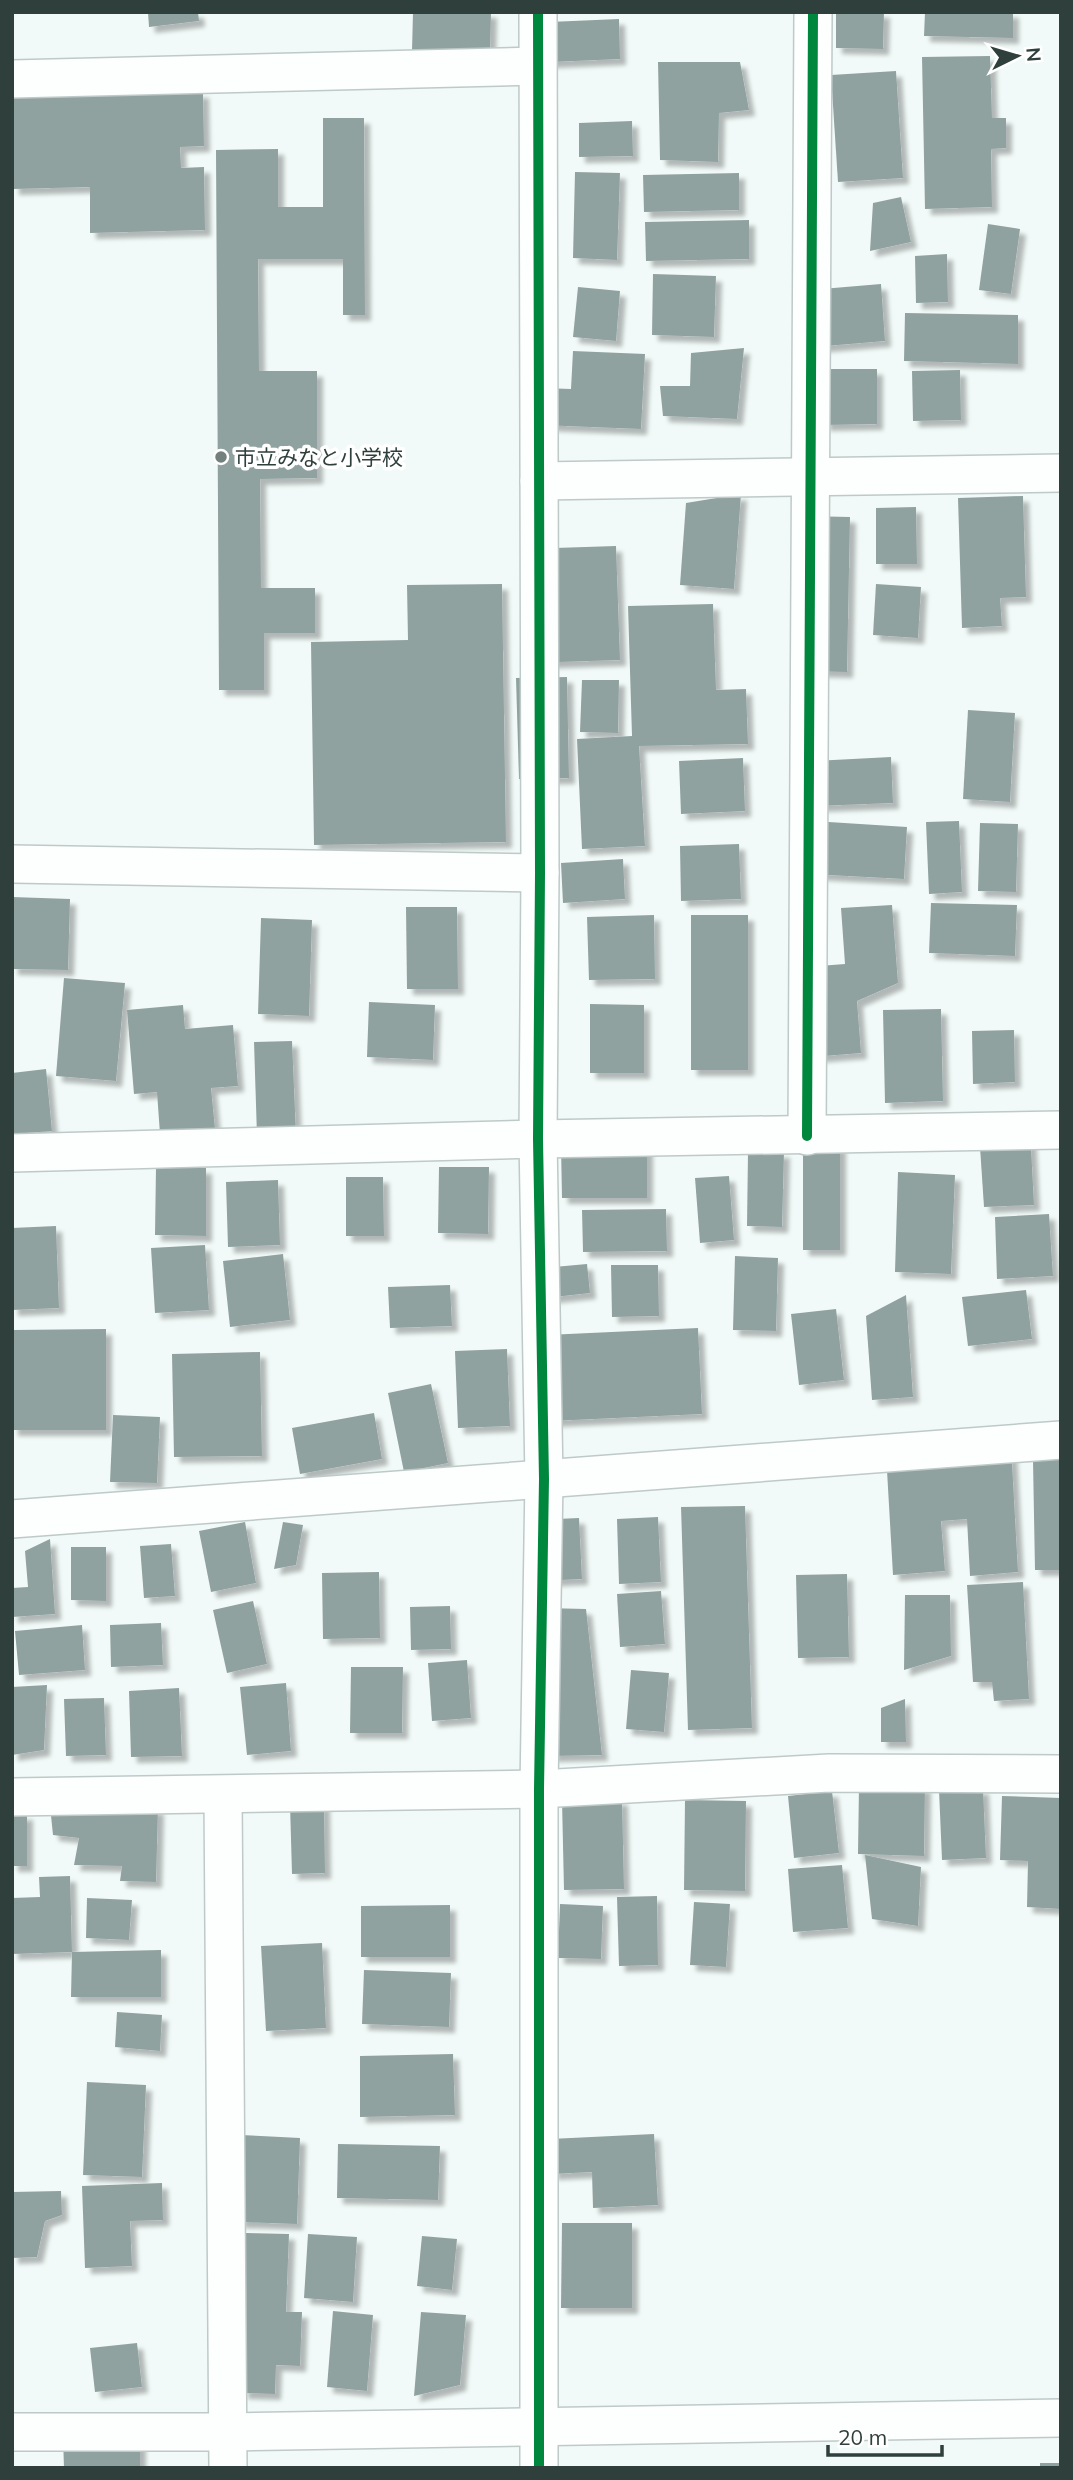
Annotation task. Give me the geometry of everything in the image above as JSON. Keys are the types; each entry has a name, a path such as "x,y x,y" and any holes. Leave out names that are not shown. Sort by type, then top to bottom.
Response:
{"street":[{"path":"538,12 538,1139 544,1479 539,1789 539,2468"},
{"path":"807,1136 813,12"},
{"path":"12,79 537,66"},
{"path":"539,481 1061,473"},
{"path":"12,864 540,873"},
{"path":"12,1153 1061,1129"},
{"path":"12,1519 1061,1440"},
{"path":"12,1797 539,1789 829,1773 1061,1774"},
{"path":"223,1795 228,2468"},
{"path":"12,2432 227,2432 1061,2418"}],"building":[{"path":"148,12 198,12 199,21 149,27"},
{"path":"413,12 491,12 490,53 412,51"},
{"path":"836,12 884,12 883,49 836,48"},
{"path":"925,12 1013,12 1013,38 924,36"},
{"path":"619,19 620,59 528,63 526,23"},
{"path":"990,56 992,118 1006,118 1006,148 991,149 992,207 925,209 922,57"},
{"path":"658,62 740,62 749,110 719,113 718,162 660,160"},
{"path":"896,71 903,178 838,182 831,75"},
{"path":"203,92 204,146 180,147 181,168 204,167 205,230 90,233 90,187 13,189 12,96"},
{"path":"323,118 364,118 365,315 343,315 343,259 258,259 259,371 317,371 317,478 260,479 261,588 315,588 315,633 264,633 264,690 219,690 216,150 278,149 278,207 323,207"},
{"path":"632,121 633,156 579,157 579,123"},
{"path":"575,172 620,173 617,260 573,258"},
{"path":"739,173 739,210 644,212 643,175"},
{"path":"901,197 911,242 870,251 873,203"},
{"path":"749,220 749,259 646,261 645,222"},
{"path":"988,224 1020,229 1011,294 979,290"},
{"path":"947,254 948,302 916,303 915,256"},
{"path":"653,274 716,276 714,337 652,335"},
{"path":"881,284 885,341 802,348 798,291"},
{"path":"578,287 620,291 616,341 573,337"},
{"path":"905,313 1018,315 1018,364 904,361"},
{"path":"744,348 737,419 663,416 660,386 690,386 691,353"},
{"path":"573,351 645,354 641,429 541,425 543,388 571,389"},
{"path":"823,369 877,369 877,424 824,425"},
{"path":"960,370 961,420 913,421 912,371"},
{"path":"741,494 734,589 680,585 686,503"},
{"path":"1023,496 1026,597 1000,598 1002,626 962,628 958,498"},
{"path":"916,507 917,564 876,564 876,508"},
{"path":"805,516 850,517 847,672 803,671"},
{"path":"616,546 620,660 528,663 524,549"},
{"path":"502,584 506,842 314,845 311,642 408,640 407,585"},
{"path":"876,584 921,587 918,638 873,635"},
{"path":"713,604 716,690 746,689 748,744 639,746 645,846 582,849 577,739 632,736 628,606"},
{"path":"567,677 569,778 519,779 516,678"},
{"path":"582,680 619,680 618,733 580,732"},
{"path":"968,710 1015,713 1010,802 963,799"},
{"path":"891,757 893,803 816,806 814,761"},
{"path":"743,758 745,811 681,814 679,761"},
{"path":"813,821 907,827 904,879 810,874"},
{"path":"959,821 962,892 929,894 926,822"},
{"path":"980,823 1018,824 1016,892 978,891"},
{"path":"739,844 741,899 681,901 680,846"},
{"path":"623,859 625,899 563,903 561,863"},
{"path":"12,897 70,899 68,970 12,969"},
{"path":"931,903 1017,905 1015,956 929,953"},
{"path":"892,905 898,983 857,1001 861,1053 812,1057 806,967 845,964 841,908"},
{"path":"406,907 457,907 458,989 407,989"},
{"path":"654,915 655,979 589,980 587,917"},
{"path":"691,915 748,915 748,1070 691,1070"},
{"path":"261,918 312,920 309,1016 258,1014"},
{"path":"64,978 125,983 116,1081 56,1076"},
{"path":"369,1002 435,1005 433,1060 367,1057"},
{"path":"590,1004 644,1005 644,1073 590,1073"},
{"path":"183,1005 185,1029 233,1025 238,1086 211,1088 215,1129 160,1134 157,1092 134,1094 127,1010"},
{"path":"941,1009 943,1101 885,1103 883,1010"},
{"path":"1014,1030 1015,1082 973,1084 972,1031"},
{"path":"292,1041 296,1135 257,1136 254,1042"},
{"path":"46,1069 52,1131 12,1134 12,1073"},
{"path":"1030,1128 1034,1205 984,1207 979,1132"},
{"path":"803,1145 840,1145 840,1250 803,1250"},
{"path":"561,1146 647,1146 647,1198 562,1198"},
{"path":"748,1152 784,1152 782,1227 747,1226"},
{"path":"156,1167 206,1168 206,1236 155,1235"},
{"path":"439,1167 489,1167 488,1234 438,1233"},
{"path":"898,1172 955,1175 951,1274 895,1272"},
{"path":"729,1176 734,1240 700,1243 695,1178"},
{"path":"346,1177 383,1177 384,1236 346,1236"},
{"path":"278,1180 280,1245 228,1247 226,1182"},
{"path":"666,1209 667,1251 583,1252 582,1210"},
{"path":"1049,1214 1053,1276 997,1279 995,1217"},
{"path":"56,1226 59,1308 12,1310 12,1228"},
{"path":"205,1245 209,1310 155,1313 151,1248"},
{"path":"283,1254 290,1320 230,1327 223,1261"},
{"path":"735,1256 778,1258 776,1331 733,1330"},
{"path":"587,1264 590,1293 536,1299 532,1269"},
{"path":"611,1265 658,1265 659,1316 612,1317"},
{"path":"450,1285 452,1326 390,1328 388,1287"},
{"path":"1026,1290 1032,1339 968,1346 962,1297"},
{"path":"906,1295 913,1397 872,1400 866,1316"},
{"path":"836,1309 844,1380 799,1385 791,1314"},
{"path":"698,1328 702,1414 529,1422 525,1336"},
{"path":"106,1329 106,1430 12,1430 12,1330"},
{"path":"507,1349 510,1426 458,1428 455,1351"},
{"path":"260,1352 262,1456 174,1457 172,1354"},
{"path":"431,1384 448,1463 404,1472 388,1393"},
{"path":"374,1413 382,1459 300,1474 292,1428"},
{"path":"113,1415 160,1417 157,1483 110,1482"},
{"path":"1011,1445 1018,1572 970,1576 967,1519 941,1521 945,1571 893,1575 886,1453"},
{"path":"1033,1460 1061,1460 1061,1570 1035,1570"},
{"path":"745,1506 752,1728 688,1730 681,1507"},
{"path":"658,1517 661,1582 619,1584 617,1519"},
{"path":"579,1518 582,1579 538,1581 535,1520"},
{"path":"245,1522 256,1583 211,1592 199,1531"},
{"path":"283,1522 303,1525 296,1565 274,1569"},
{"path":"50,1539 55,1614 12,1617 12,1588 28,1587 25,1551"},
{"path":"171,1544 175,1596 144,1598 140,1546"},
{"path":"71,1547 106,1547 106,1601 71,1600"},
{"path":"379,1572 380,1638 323,1639 322,1573"},
{"path":"847,1574 849,1657 798,1658 796,1575"},
{"path":"1023,1582 1029,1699 994,1701 992,1682 973,1682 967,1585"},
{"path":"661,1591 665,1644 620,1647 617,1594"},
{"path":"905,1595 950,1595 951,1656 904,1670"},
{"path":"253,1601 267,1664 227,1673 213,1610"},
{"path":"450,1606 451,1649 411,1650 410,1607"},
{"path":"544,1608 586,1609 602,1755 551,1756"},
{"path":"161,1623 163,1665 111,1667 110,1625"},
{"path":"82,1625 85,1670 19,1675 15,1631"},
{"path":"467,1660 471,1718 432,1721 428,1663"},
{"path":"351,1667 403,1667 402,1733 350,1733"},
{"path":"631,1670 669,1673 664,1732 626,1729"},
{"path":"286,1683 291,1751 247,1755 240,1687"},
{"path":"47,1685 44,1750 12,1755 12,1687"},
{"path":"179,1688 182,1756 131,1757 129,1691"},
{"path":"104,1698 106,1755 66,1756 64,1699"},
{"path":"905,1699 906,1742 881,1742 881,1708"},
{"path":"859,1785 925,1786 924,1856 858,1854"},
{"path":"983,1788 986,1858 942,1860 939,1790"},
{"path":"832,1791 839,1853 794,1858 788,1796"},
{"path":"1002,1796 1061,1798 1061,1909 1027,1907 1028,1861 1000,1860"},
{"path":"622,1799 624,1889 564,1890 562,1800"},
{"path":"685,1800 746,1801 745,1891 684,1890"},
{"path":"324,1803 325,1873 292,1874 290,1804"},
{"path":"50,1806 158,1808 156,1882 120,1881 122,1866 74,1865 79,1838 53,1835"},
{"path":"27,1814 27,1866 12,1866 12,1815"},
{"path":"865,1855 921,1867 918,1926 872,1919"},
{"path":"842,1865 848,1928 793,1932 788,1869"},
{"path":"70,1876 72,1952 12,1954 12,1898 40,1897 39,1877"},
{"path":"657,1896 658,1965 619,1966 617,1897"},
{"path":"87,1898 132,1900 129,1940 86,1938"},
{"path":"694,1902 730,1904 726,1967 690,1965"},
{"path":"560,1904 603,1906 601,1959 558,1958"},
{"path":"450,1905 450,1957 361,1957 361,1906"},
{"path":"322,1943 326,2028 266,2031 261,1946"},
{"path":"161,1950 161,1997 71,1997 72,1952"},
{"path":"364,1970 451,1973 449,2027 362,2024"},
{"path":"117,2012 162,2015 160,2051 115,2047"},
{"path":"453,2054 455,2115 360,2117 360,2056"},
{"path":"87,2082 146,2085 142,2177 83,2175"},
{"path":"654,2134 658,2205 593,2208 592,2172 552,2174 550,2139"},
{"path":"241,2135 300,2138 297,2224 238,2222"},
{"path":"338,2144 440,2146 438,2200 337,2198"},
{"path":"162,2183 163,2220 130,2221 132,2266 85,2268 82,2186"},
{"path":"61,2191 62,2215 45,2221 37,2257 12,2258 12,2192"},
{"path":"562,2223 632,2223 632,2308 561,2308"},
{"path":"246,2233 289,2234 286,2312 302,2312 300,2366 276,2365 275,2394 242,2393"},
{"path":"308,2234 357,2237 353,2302 304,2298"},
{"path":"422,2236 457,2239 452,2290 417,2286"},
{"path":"333,2311 373,2315 367,2391 327,2387"},
{"path":"421,2312 466,2315 460,2385 414,2396"},
{"path":"137,2343 142,2387 95,2392 90,2348"},
{"path":"140,2435 140,2468 64,2468 63,2437"},
{"path":"1040,2463 1061,2463 1061,2468 1040,2468"}],"cycle path":[{"path":"538,12 538,1139 544,1479 539,1789 539,2468"},
{"path":"807,1136 813,12"}],"place":[{"name":"市立みなと小学校","path":"221,457"}]}
